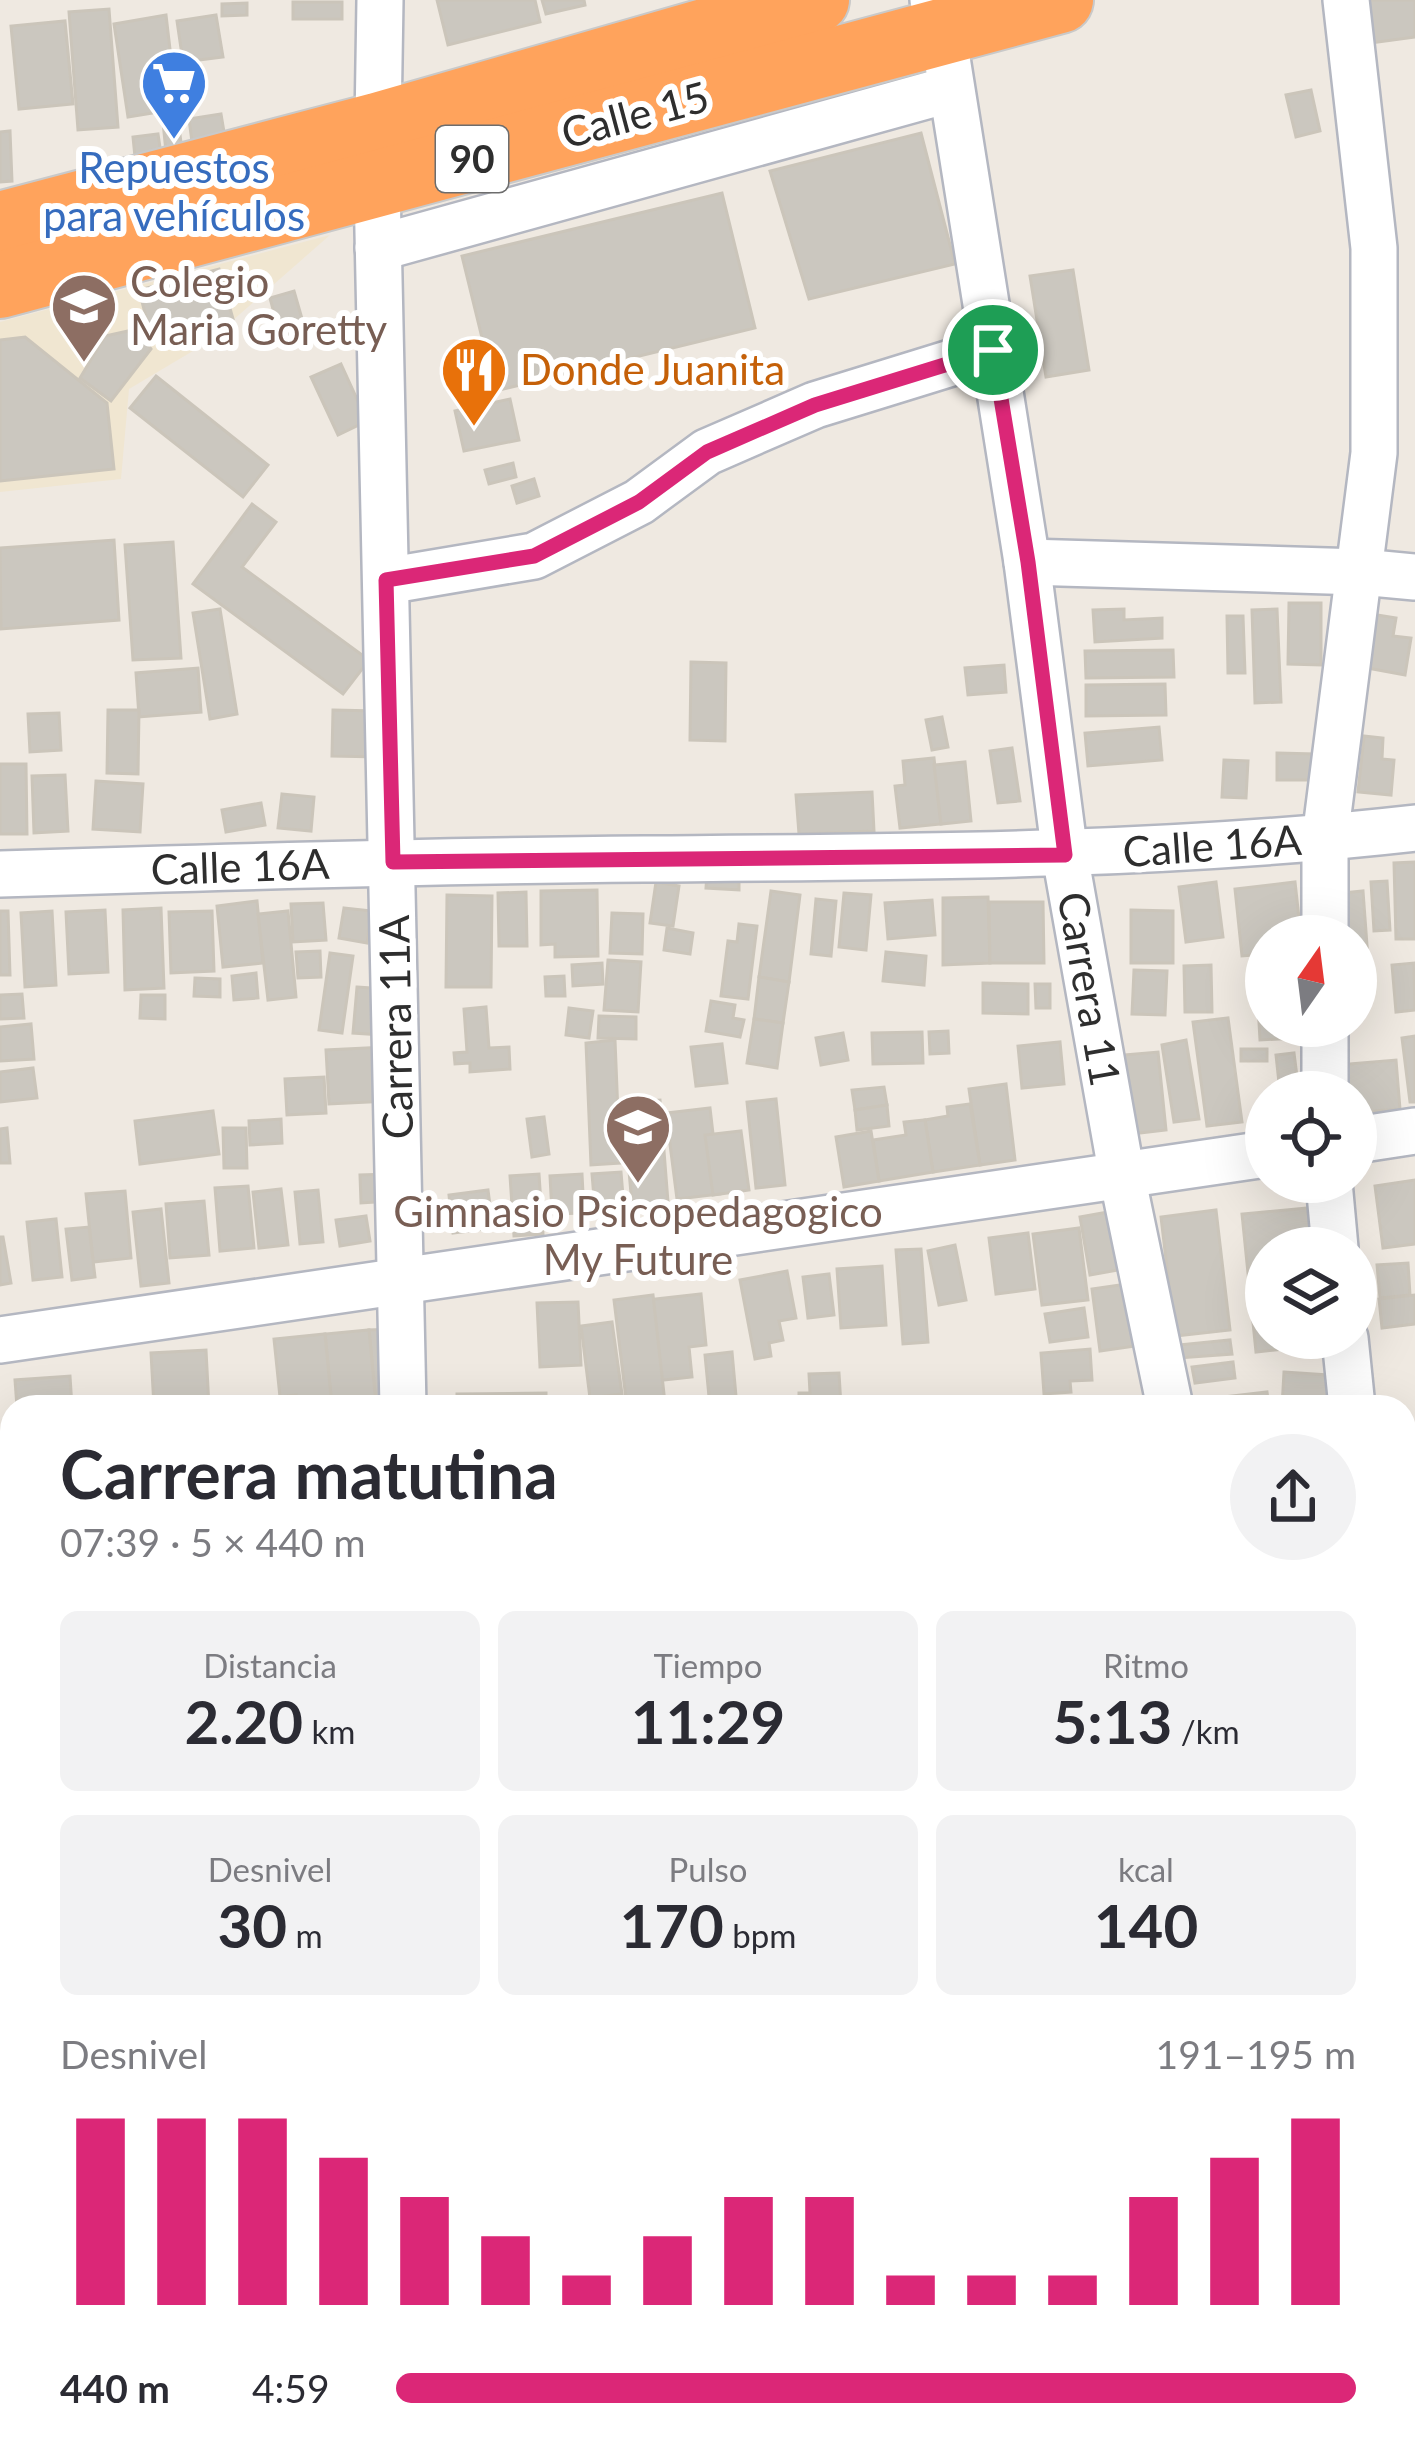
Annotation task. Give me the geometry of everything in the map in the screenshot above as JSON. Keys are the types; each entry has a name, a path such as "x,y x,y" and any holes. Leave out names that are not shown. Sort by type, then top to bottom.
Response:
{"highway":[{"name":"Calle 15","path":"0,225 377,186 816,0"},
{"name":"Calle 15","path":"0,285 942,40 1060,0"}],"street":[{"name":"Carrera 11A","path":"380,0 377,186 403,1395"},
{"path":"1325,915 1325,838 1361,572 1395,245 1346,0"},
{"name":"Carrera 11","path":"942,40 1028,562 1065,855 1122,1176 1168,1395"},
{"path":"386,580 534,556 639,502 707,452 815,405 993,350"},
{"path":"1028,562 1415,577"},
{"name":"Calle 16A","path":"0,874 393,862 1065,855 1415,828"},
{"path":"1377,1137 1415,1131"},
{"path":"0,1340 1245,1157"},
{"path":"1347,1359 1351,1395"}],"shaded area":[{"name":"Colegio Maria Goretty","path":"330,235 208,342 129,389 121,479 0,492 0,322"}],"building":[{"path":"437,0 535,0 540,22 448,45"},
{"path":"542,0 584,0 585,5 546,14"},
{"path":"1364,0 1415,0 1415,37 1370,43"},
{"path":"293,2 342,2 342,19 293,19"},
{"path":"247,3 247,15 222,16 222,4"},
{"path":"109,9 118,127 78,130 69,12"},
{"path":"166,15 177,109 128,117 114,24"},
{"path":"216,15 223,57 183,62 177,21"},
{"path":"65,21 73,104 19,109 11,26"},
{"path":"1311,90 1320,131 1296,137 1286,95"},
{"path":"221,114 225,138 192,142 189,119"},
{"path":"178,120 182,150 166,152 163,122"},
{"path":"10,131 12,181 0,182 0,132"},
{"path":"921,133 955,264 809,299 770,171"},
{"path":"158,134 161,154 135,157 133,137"},
{"path":"722,193 755,328 495,391 462,256"},
{"path":"219,269 233,319 152,340 139,290"},
{"path":"1073,270 1089,370 1046,377 1030,276"},
{"path":"294,291 307,336 282,343 270,298"},
{"path":"137,329 151,349 111,401 80,378 105,336"},
{"path":"25,337 107,403 114,469 0,481 0,340"},
{"path":"341,364 367,421 338,435 311,377"},
{"path":"484,374 489,392 458,401 453,383"},
{"path":"156,376 268,465 243,497 130,408"},
{"path":"510,399 519,440 464,451 455,411"},
{"path":"513,463 516,477 489,484 485,470"},
{"path":"534,479 539,496 517,503 512,486"},
{"path":"252,504 276,522 242,567 369,660 343,694 193,584"},
{"path":"114,540 119,620 1,629 0,548"},
{"path":"173,542 181,658 133,660 125,545"},
{"path":"1289,603 1321,603 1321,665 1288,664"},
{"path":"220,609 237,714 210,719 193,613"},
{"path":"1124,609 1124,620 1162,618 1162,638 1095,642 1093,610"},
{"path":"1277,609 1281,702 1255,703 1252,610"},
{"path":"1371,614 1396,618 1393,636 1411,638 1405,675 1362,667"},
{"path":"1227,616 1243,616 1245,673 1228,673"},
{"path":"1173,650 1174,677 1086,678 1085,651"},
{"path":"691,662 726,663 725,741 690,740"},
{"path":"1004,665 1006,692 968,695 965,668"},
{"path":"198,668 201,712 139,717 136,673"},
{"path":"1165,684 1166,715 1086,716 1086,685"},
{"path":"108,710 139,710 138,774 107,773"},
{"path":"333,710 377,711 379,757 332,756"},
{"path":"59,713 61,750 30,752 28,714"},
{"path":"942,717 948,747 932,750 926,720"},
{"path":"1159,727 1162,760 1088,766 1085,733"},
{"path":"1364,736 1383,738 1382,759 1394,760 1391,795 1358,792"},
{"path":"1012,748 1020,801 998,803 990,751"},
{"path":"1277,753 1315,754 1315,780 1277,780"},
{"path":"934,758 941,824 900,828 895,786 905,785 903,761"},
{"path":"1224,760 1248,761 1246,798 1222,797"},
{"path":"965,762 971,821 941,824 934,765"},
{"path":"0,764 26,764 27,834 0,834"},
{"path":"65,775 68,831 34,833 32,776"},
{"path":"96,781 143,784 140,832 93,829"},
{"path":"872,792 874,831 799,834 796,795"},
{"path":"282,794 314,797 311,831 278,828"},
{"path":"261,803 265,825 226,832 222,810"},
{"path":"1415,862 1415,939 1396,939 1394,863"},
{"path":"707,873 739,874 739,890 706,888"},
{"path":"1387,881 1390,930 1377,931 1371,882"},
{"path":"656,882 679,886 673,926 650,923"},
{"path":"1216,882 1223,937 1186,942 1179,887"},
{"path":"1295,882 1299,915 1245,915 1242,956 1235,889"},
{"path":"597,890 598,956 555,957 555,944 541,945 541,891"},
{"path":"771,891 800,895 789,982 759,977"},
{"path":"1363,891 1365,915 1334,915 1332,894"},
{"path":"526,892 527,946 499,946 498,893"},
{"path":"844,893 871,895 866,950 839,947"},
{"path":"447,895 492,896 491,987 446,987"},
{"path":"988,897 990,963 943,965 943,898"},
{"path":"816,899 836,901 831,956 811,954"},
{"path":"932,900 935,935 888,939 885,903"},
{"path":"257,901 263,963 223,967 217,906"},
{"path":"989,902 1043,902 1044,963 990,963"},
{"path":"323,903 326,940 293,942 291,904"},
{"path":"161,908 164,988 125,990 123,910"},
{"path":"344,908 372,911 367,943 339,938"},
{"path":"105,910 108,972 69,974 66,912"},
{"path":"1131,910 1173,911 1173,963 1131,963"},
{"path":"0,911 8,911 10,975 0,975"},
{"path":"52,911 56,985 25,987 21,913"},
{"path":"212,911 214,971 171,973 169,912"},
{"path":"288,911 296,997 268,1000 258,914"},
{"path":"612,913 643,914 642,954 610,953"},
{"path":"739,924 757,926 748,999 721,996 728,941 737,942"},
{"path":"667,928 693,933 690,954 664,950"},
{"path":"320,951 321,977 298,978 296,952"},
{"path":"886,952 926,956 924,985 883,981"},
{"path":"330,953 353,956 342,1033 319,1030"},
{"path":"608,960 641,962 638,1012 604,1010"},
{"path":"602,963 603,984 573,986 572,965"},
{"path":"1414,963 1415,1010 1396,1012 1392,965"},
{"path":"1211,965 1212,1012 1185,1012 1184,966"},
{"path":"1134,970 1167,971 1165,1015 1132,1014"},
{"path":"256,973 258,998 234,1000 232,976"},
{"path":"564,976 565,996 546,996 545,977"},
{"path":"759,977 789,982 783,1023 754,1019"},
{"path":"195,978 220,979 220,997 194,996"},
{"path":"983,983 1028,984 1028,1014 983,1013"},
{"path":"1035,984 1050,984 1050,1008 1036,1008"},
{"path":"357,987 385,989 381,1035 353,1033"},
{"path":"22,994 24,1018 0,1019 0,995"},
{"path":"141,995 165,995 165,1019 140,1018"},
{"path":"711,1001 735,1005 733,1018 744,1020 740,1037 706,1031"},
{"path":"486,1007 489,1048 509,1047 510,1069 470,1072 470,1063 455,1064 454,1053 467,1052 464,1009"},
{"path":"569,1008 593,1011 589,1038 566,1035"},
{"path":"599,1016 636,1017 636,1039 598,1038"},
{"path":"1228,1018 1242,1122 1207,1126 1193,1022"},
{"path":"754,1019 783,1023 777,1068 747,1063"},
{"path":"31,1024 34,1059 0,1061 0,1027"},
{"path":"948,1031 949,1053 930,1054 929,1032"},
{"path":"922,1032 923,1063 873,1064 872,1033"},
{"path":"843,1033 848,1060 821,1065 816,1038"},
{"path":"1415,1036 1415,1102 1410,1102 1402,1038"},
{"path":"615,1040 620,1163 591,1165 586,1043"},
{"path":"1186,1040 1199,1119 1174,1122 1162,1045"},
{"path":"1060,1042 1064,1084 1022,1088 1018,1046"},
{"path":"722,1044 727,1083 696,1086 691,1047"},
{"path":"385,1047 388,1101 329,1104 326,1050"},
{"path":"1241,1049 1267,1049 1267,1061 1241,1061"},
{"path":"1158,1052 1166,1130 1131,1134 1123,1055"},
{"path":"1294,1053 1296,1071 1278,1071 1276,1055"},
{"path":"1396,1060 1400,1109 1377,1111 1377,1071 1337,1071 1336,1065"},
{"path":"33,1068 37,1098 0,1102 0,1072"},
{"path":"324,1077 326,1113 287,1115 285,1079"},
{"path":"1006,1084 1015,1160 980,1165 969,1089"},
{"path":"884,1087 887,1105 855,1110 852,1090"},
{"path":"776,1099 785,1185 756,1188 747,1102"},
{"path":"660,1100 668,1202 632,1205 623,1103"},
{"path":"970,1104 980,1165 933,1172 925,1120 948,1116 947,1107"},
{"path":"887,1105 889,1126 857,1130 855,1110"},
{"path":"710,1108 720,1194 677,1199 666,1113"},
{"path":"213,1111 219,1154 140,1164 135,1121"},
{"path":"544,1117 549,1154 532,1157 527,1119"},
{"path":"281,1119 282,1143 250,1145 249,1121"},
{"path":"925,1120 933,1172 879,1181 873,1140 906,1135 904,1122"},
{"path":"7,1128 10,1163 0,1163 0,1129"},
{"path":"223,1128 246,1128 247,1168 224,1168"},
{"path":"741,1131 749,1190 713,1195 705,1135"},
{"path":"871,1131 879,1181 844,1187 836,1137"},
{"path":"621,1172 624,1208 595,1210 592,1174"},
{"path":"389,1174 391,1201 361,1203 360,1175"},
{"path":"539,1174 543,1234 514,1236 510,1176"},
{"path":"582,1174 584,1213 552,1214 550,1176"},
{"path":"1415,1180 1415,1244 1383,1248 1377,1186"},
{"path":"248,1186 254,1248 220,1251 215,1188"},
{"path":"281,1189 288,1245 259,1248 253,1192"},
{"path":"318,1190 323,1242 300,1244 295,1192"},
{"path":"488,1190 493,1228 453,1233 449,1195"},
{"path":"125,1191 131,1258 93,1262 86,1194"},
{"path":"204,1201 209,1255 170,1258 166,1204"},
{"path":"1319,1207 1321,1227 1245,1227 1245,1244 1242,1214"},
{"path":"161,1209 169,1283 141,1286 133,1212"},
{"path":"1119,1210 1129,1268 1090,1275 1080,1217"},
{"path":"1216,1210 1230,1330 1175,1336 1161,1217"},
{"path":"366,1216 370,1241 340,1246 336,1220"},
{"path":"56,1219 62,1277 33,1280 27,1222"},
{"path":"89,1227 95,1277 72,1280 66,1229"},
{"path":"1079,1228 1088,1300 1042,1305 1033,1234"},
{"path":"1028,1233 1035,1289 996,1294 989,1238"},
{"path":"0,1237 11,1283 0,1285"},
{"path":"955,1245 966,1300 939,1305 928,1251"},
{"path":"921,1249 928,1342 903,1344 896,1250"},
{"path":"1408,1263 1410,1295 1380,1298 1377,1265"},
{"path":"882,1266 886,1325 841,1328 837,1269"},
{"path":"787,1271 796,1318 779,1321 783,1340 769,1343 771,1356 755,1359 740,1280"},
{"path":"829,1274 834,1315 808,1318 803,1277"},
{"path":"1134,1283 1142,1345 1100,1351 1092,1289"},
{"path":"701,1294 706,1345 689,1347 692,1377 654,1381 646,1300"},
{"path":"653,1295 664,1395 626,1395 614,1300"},
{"path":"1415,1295 1415,1324 1382,1328 1379,1299"},
{"path":"578,1302 581,1365 540,1367 537,1303"},
{"path":"1084,1308 1088,1337 1050,1342 1045,1314"},
{"path":"612,1322 622,1394 590,1395 581,1326"},
{"path":"395,1329 398,1395 375,1395 369,1330"},
{"path":"369,1330 375,1395 331,1395 325,1334"},
{"path":"325,1334 331,1395 280,1395 274,1339"},
{"path":"1230,1340 1232,1354 1179,1358 1178,1345"},
{"path":"1090,1349 1092,1380 1070,1381 1071,1392 1044,1394 1041,1353"},
{"path":"206,1350 208,1395 153,1395 151,1353"},
{"path":"732,1352 736,1395 709,1395 705,1355"},
{"path":"1233,1362 1235,1378 1195,1383 1192,1367"},
{"path":"1284,1372 1343,1376 1342,1395 1283,1395"},
{"path":"839,1373 840,1395 799,1395 810,1393 809,1374"},
{"path":"70,1376 71,1395 16,1395 15,1380"},
{"path":"546,1393 546,1395 457,1395"}],"place":[{"name":"Repuestos para vehículos","path":"174,142"},
{"name":"Colegio Maria Goretty","path":"84,365"},
{"name":"Donde Juanita","path":"474,429"},
{"name":"Gimnasio Psicopedagogico My Future","path":"638,1186"}],"route":[{"path":"993,350 1028,562 1065,855 393,862 386,580 534,556 639,502 707,452 815,405 993,350"}]}
